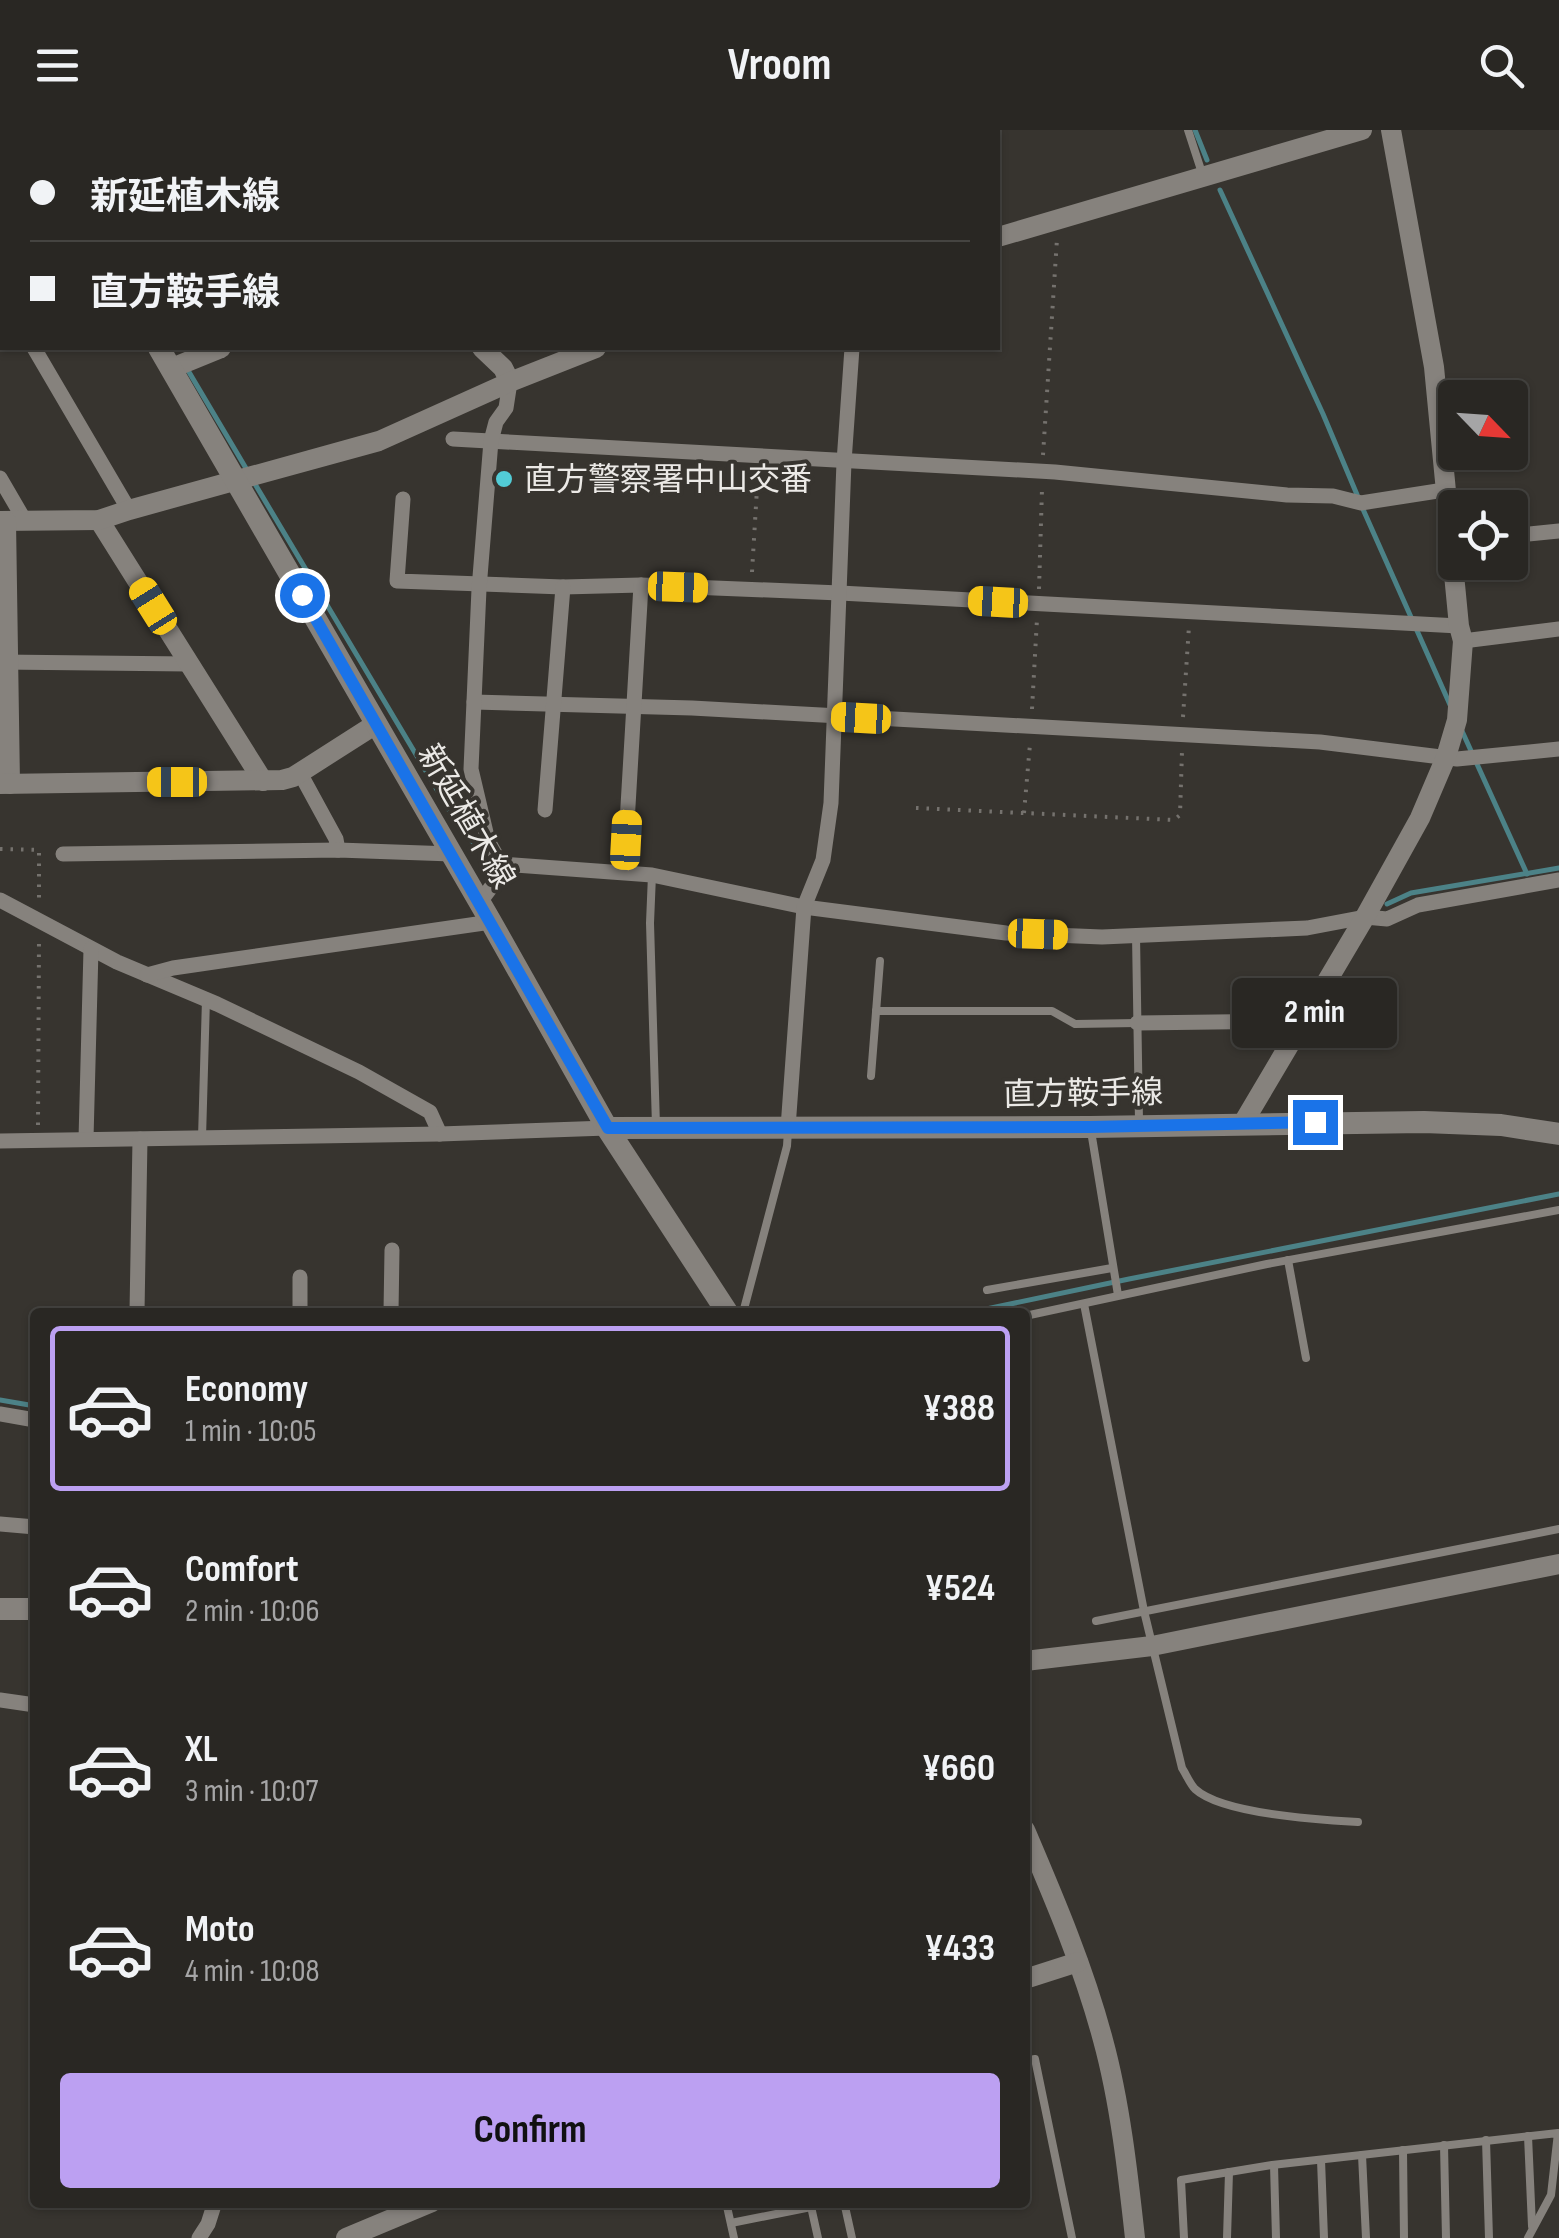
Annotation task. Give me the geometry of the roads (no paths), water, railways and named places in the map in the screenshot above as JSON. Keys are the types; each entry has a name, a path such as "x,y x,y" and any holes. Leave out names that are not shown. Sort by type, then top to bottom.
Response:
{"main road":[{"name":"新延植木線","path":"161,350 608,1128 724,1308"},
{"name":"直方鞍手線","path":"608,1128 1424,1122 1501,1125 1559,1134"},
{"path":"0,1609 30,1609"}],"street":[{"path":"1000,236 1362,130"},
{"path":"1391,130 1434,367 1444,490"},
{"path":"35,350 129,510"},
{"path":"147,974 486,912 501,864 488,840 471,770 479,584 491,441 496,422 506,408 510,382 503,368 484,350"},
{"path":"10,521 100,520 379,441 591,350"},
{"path":"788,1128 804,907 823,860 830,803 852,350"},
{"path":"172,368 192,353"},
{"path":"453,439 1042,472 1333,496 1361,503 1438,491"},
{"path":"0,478 10,521 4,662 5,784 282,780 300,774 376,724"},
{"path":"403,499 398,582 840,593 1190,612 1461,633 1559,629"},
{"path":"100,520 264,781"},
{"path":"1528,534 1559,531"},
{"path":"1243,1123 1365,918 1420,818 1446,757 1457,720 1461,633 1456,580"},
{"path":"626,840 640,586"},
{"path":"546,810 563,587"},
{"path":"4,662 189,664"},
{"path":"474,702 635,706 1320,742 1457,759 1559,749"},
{"path":"300,774 338,850"},
{"path":"63,854 338,850 452,854"},
{"path":"501,864 652,876 804,907 1006,933 1102,937 1308,928 1365,918 1387,919 1418,905 1559,880"},
{"path":"0,900 91,948 358,1072 430,1112 440,1134"},
{"path":"86,1139 91,948"},
{"path":"1137,1023 1289,1022 1300,1026"},
{"path":"0,1141 608,1128"},
{"path":"137,1308 140,1138"},
{"path":"392,1250 392,1308"},
{"path":"300,1277 300,1308"},
{"path":"0,1414 30,1419"},
{"path":"0,1524 30,1527"},
{"path":"1030,1660 1152,1646 1559,1564"},
{"path":"0,1700 30,1705"},
{"path":"1030,1842 1078,1962 1104,2042 1127,2168 1134,2238"},
{"path":"1030,1978 1078,1962"},
{"path":"198,2238 212,2208"},
{"path":"346,2238 418,2208"}],"lane":[{"path":"1188,130 1203,178"},
{"path":"652,876 656,1128"},
{"path":"1136,935 1139,1126"},
{"path":"871,1076 880,961"},
{"path":"202,1138 206,999"},
{"path":"876,1012 1052,1011 1075,1024 1137,1023"},
{"path":"1090,1127 1118,1295"},
{"path":"744,1308 788,1128"},
{"path":"1030,1315 1288,1260 1559,1210"},
{"path":"1288,1260 1306,1358"},
{"path":"987,1290 1112,1268"},
{"path":"1084,1304 1144,1611 1182,1768 1195,1789 1225,1804 1299,1818 1358,1822"},
{"path":"1096,1621 1559,1529"},
{"path":"1030,2060 1035,2059 1072,2238"},
{"path":"1184,2238 1181,2180 1274,2165 1558,2133 1551,2195 1530,2234"},
{"path":"1528,2136 1530,2234"},
{"path":"1486,2140 1489,2238"},
{"path":"1444,2145 1446,2238"},
{"path":"1403,2150 1404,2238"},
{"path":"1362,2155 1366,2238"},
{"path":"1320,2160 1324,2238"},
{"path":"1274,2165 1276,2238"},
{"path":"1228,2238 1230,2172"},
{"path":"727,2208 734,2238"},
{"path":"731,2223 797,2208"},
{"path":"811,2208 818,2238"},
{"path":"845,2208 852,2238"}],"waterway":[{"path":"1195,130 1207,160"},
{"path":"1220,190 1358,497"},
{"path":"186,367 247,470"},
{"path":"255,484 455,820 476,846 482,846"},
{"path":"1362,507 1451,707"},
{"path":"1462,731 1527,874"},
{"path":"1387,904 1411,893 1559,868"},
{"path":"991,1308 1559,1194"},
{"path":"0,1400 30,1405"}],"place":[{"name":"直方警察署中山交番","path":"504,479"}]}
